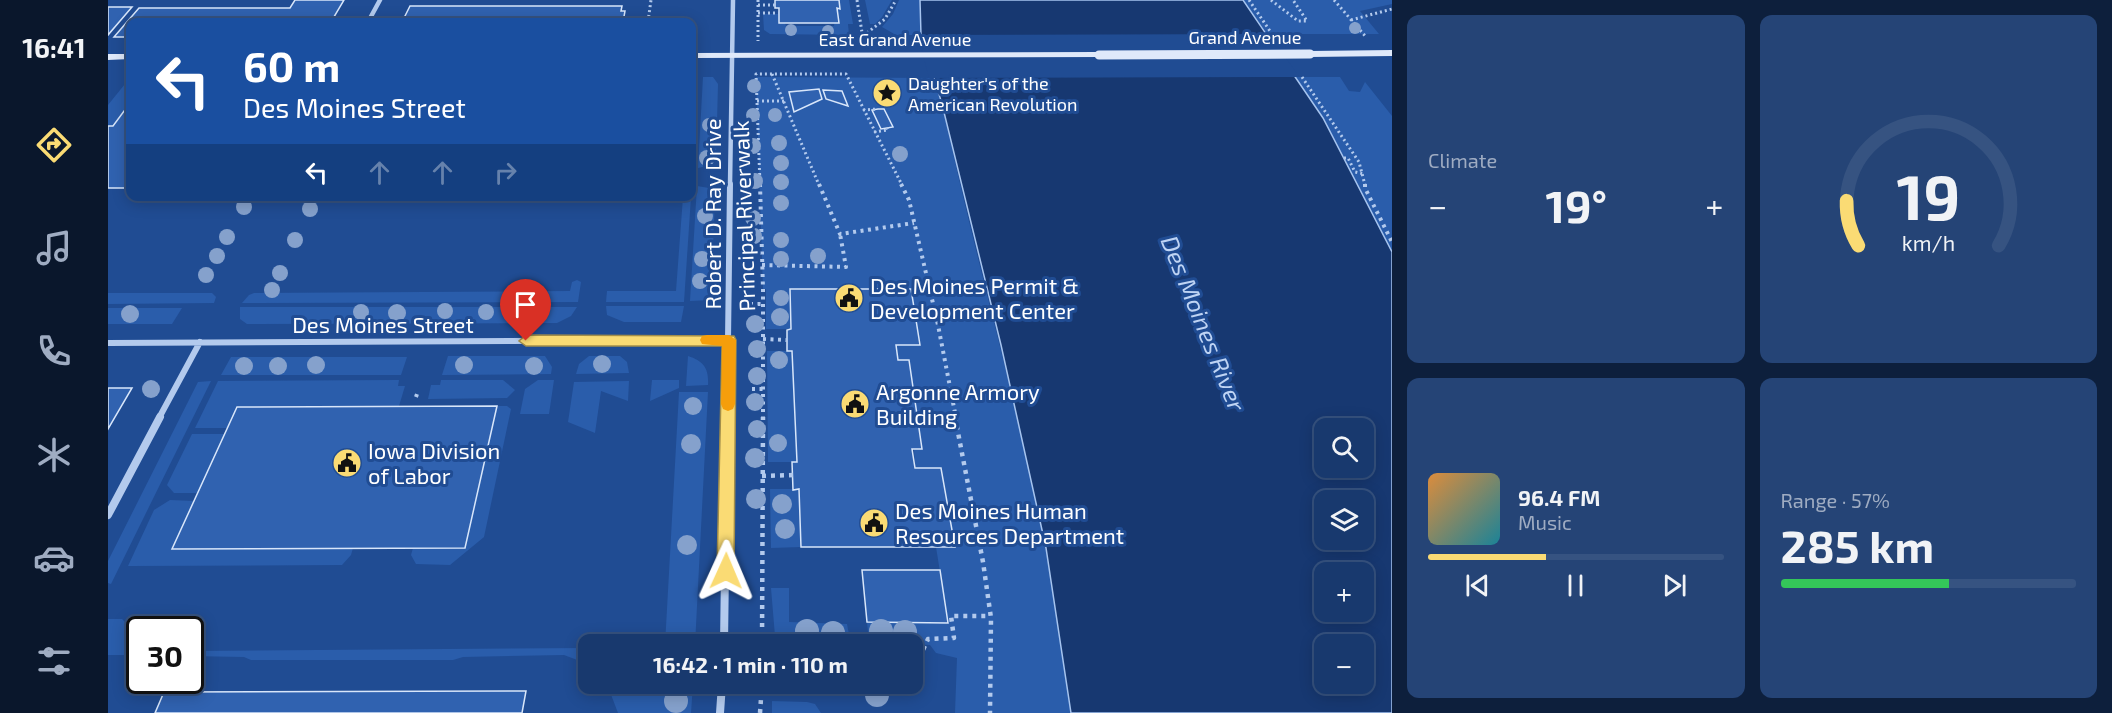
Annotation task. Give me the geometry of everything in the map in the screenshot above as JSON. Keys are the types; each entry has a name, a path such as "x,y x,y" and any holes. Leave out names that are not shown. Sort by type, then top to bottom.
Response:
{"main road":[{"name":"Grand Avenue","path":"1099,55 1392,53"},
{"name":"East Grand Avenue","path":"696,56 1099,55"},
{"path":"108,57 126,57"}],"street":[{"path":"370,18 380,0"},
{"name":"Robert D. Ray Drive","path":"724,634 733,0"},
{"name":"Des Moines Street","path":"108,343 729,340"},
{"path":"108,515 200,342"},
{"path":"720,713 721,694"}],"path":[{"path":"649,18 651,0"},
{"path":"857,0 863,36"},
{"path":"852,39 863,39 863,36 885,19 896,0"},
{"path":"1249,0 1272,34"},
{"path":"1271,0 1298,21 1307,21 1293,0"},
{"path":"1334,0 1372,44"},
{"path":"758,39 758,2 775,4"},
{"path":"1351,20 1392,9"},
{"path":"758,13 779,13"},
{"name":"Principal Riverwalk","path":"762,634 763,339 758,74 846,74 909,200 956,420 983,562 990,616 990,713"},
{"path":"762,265 846,267 840,234 772,74"},
{"path":"1302,77 1351,149 1364,174 1365,188 1392,242"},
{"path":"757,101 785,101"},
{"path":"863,110 878,109"},
{"path":"874,132 888,130 887,128"},
{"path":"1344,158 1348,158 1355,172 1364,174"},
{"path":"840,234 914,223"},
{"path":"750,304 762,304"},
{"path":"763,339 787,340"},
{"path":"752,389 763,389"},
{"path":"417,396 418,391"},
{"path":"762,476 793,475"},
{"path":"923,650 928,639 954,638 951,616 990,616"},
{"path":"759,713 761,694"}],"shaded area":[{"path":"839,0 849,0 853,24 848,24 849,35 770,34 764,30 763,14 779,14 780,23 785,23 786,26 834,26"},
{"path":"865,0 892,0 882,17 875,24 870,24"},
{"path":"899,0 920,0 921,35 896,35 882,27 893,14"},
{"path":"1243,0 1392,0 1392,4 1360,11 1379,34 1267,34"},
{"path":"703,77 713,77 718,84 716,160 711,165 698,168"},
{"path":"756,77 932,78 942,104 1031,480 1064,654 1071,713 955,713 957,658 936,653 930,645 923,645 923,634 868,634 867,622 948,622 936,547 955,546 942,469 915,468 909,360 898,360 896,345 920,345 911,289 790,289 791,329 766,329 766,289 763,289"},
{"path":"1295,77 1340,77 1349,91 1360,92 1365,82 1392,116 1392,252 1323,118"},
{"path":"126,83 126,108 113,126 108,126 108,105"},
{"path":"697,186 709,188 715,196 711,300 690,301"},
{"path":"683,201 691,201 684,302 606,302 607,291 676,291"},
{"path":"577,280 581,282 578,302 242,303 254,293 570,291 572,282"},
{"path":"108,293 212,293 216,297 214,303 108,304"},
{"path":"606,306 684,306 681,322 624,322 607,315"},
{"path":"240,307 577,307 571,316 557,323 247,324 240,319"},
{"path":"108,308 182,308 172,324 108,324"},
{"path":"767,351 792,351 797,462 768,462"},
{"path":"448,356 545,356 552,367 551,374 442,375"},
{"path":"589,356 620,356 627,362 629,373 576,374 579,364"},
{"path":"688,356 702,363 708,374 708,385 686,386"},
{"path":"231,357 407,357 401,375 221,375"},
{"path":"399,380 398,386 405,386 399,406 237,407 228,428 195,428 218,381"},
{"path":"441,380 503,380 515,390 507,398 428,399 431,385 440,385"},
{"path":"538,380 554,380 549,414 520,414 525,389"},
{"path":"652,380 679,380 679,388 650,401"},
{"path":"211,381 111,584 108,583 108,561 198,382"},
{"path":"629,381 628,401 601,391 595,433 568,422 574,382"},
{"path":"679,392 708,392 696,634 666,634"},
{"path":"497,406 507,406 511,409 484,537 450,565 416,564 411,555 413,548"},
{"path":"192,434 225,434 198,493 174,493 167,485"},
{"path":"770,489 799,489 801,547 771,548"},
{"path":"170,500 194,501 353,548 351,555 342,565 128,566 154,510"},
{"path":"771,588 789,588 789,622 847,624 849,634 775,634"},
{"path":"108,619 122,619 125,622 126,655 108,655"},
{"path":"578,648 578,660 564,655 463,657 453,660 251,660 244,657 204,656 204,651"},
{"path":"611,694 692,694 691,713 618,713"},
{"path":"772,701 807,702 815,704 821,713 772,713"}],"water":[{"name":"Des Moines River","path":"920,0 1243,0 1323,118 1392,252 1392,713 1071,713 1046,548 1001,345 942,104 921,35"}],"pier":[{"path":"1270,34 1299,77 929,78 918,35"}],"building":[{"path":"295,0 344,0 333,18 130,18 139,8 290,8"},
{"path":"775,0 839,0 840,9 837,8 839,23 779,23 779,8 775,8"},
{"path":"410,6 622,6 621,11 625,11 624,18 404,18"},
{"path":"108,7 132,7 108,35"},
{"path":"126,23 126,37 114,37"},
{"path":"819,89 822,99 794,112 789,92"},
{"path":"823,90 842,91 848,106 826,99"},
{"path":"126,108 126,188 108,188 108,126 113,126"},
{"path":"884,109 893,127 881,129 872,110"},
{"name":"Argonne Armory Building","path":"790,289 911,289 920,345 896,345 898,360 909,360 922,449 912,449 915,468 941,468 955,547 801,547 799,489 793,490 792,462 797,462 792,351 787,351 787,330 791,329"},
{"path":"108,388 132,388 108,429"},
{"name":"Iowa Division of Labor","path":"497,406 465,548 172,549 237,407"},
{"path":"862,570 940,570 948,623 867,622"},
{"path":"526,691 522,713 155,713 163,694 204,694 204,692"}],"slow traffic":[{"path":"707,340 729,340 728,404"}],"place":[{"name":"Daughter's of the American Revolution","path":"887,93"},
{"name":"Des Moines Permit & Development Center","path":"849,298"},
{"name":"Argonne Armory Building","path":"855,404"},
{"name":"Iowa Division of Labor","path":"347,463"},
{"name":"Des Moines Human Resources Department","path":"874,523"}],"route":[{"path":"526,341 729,340 726,571"}]}
